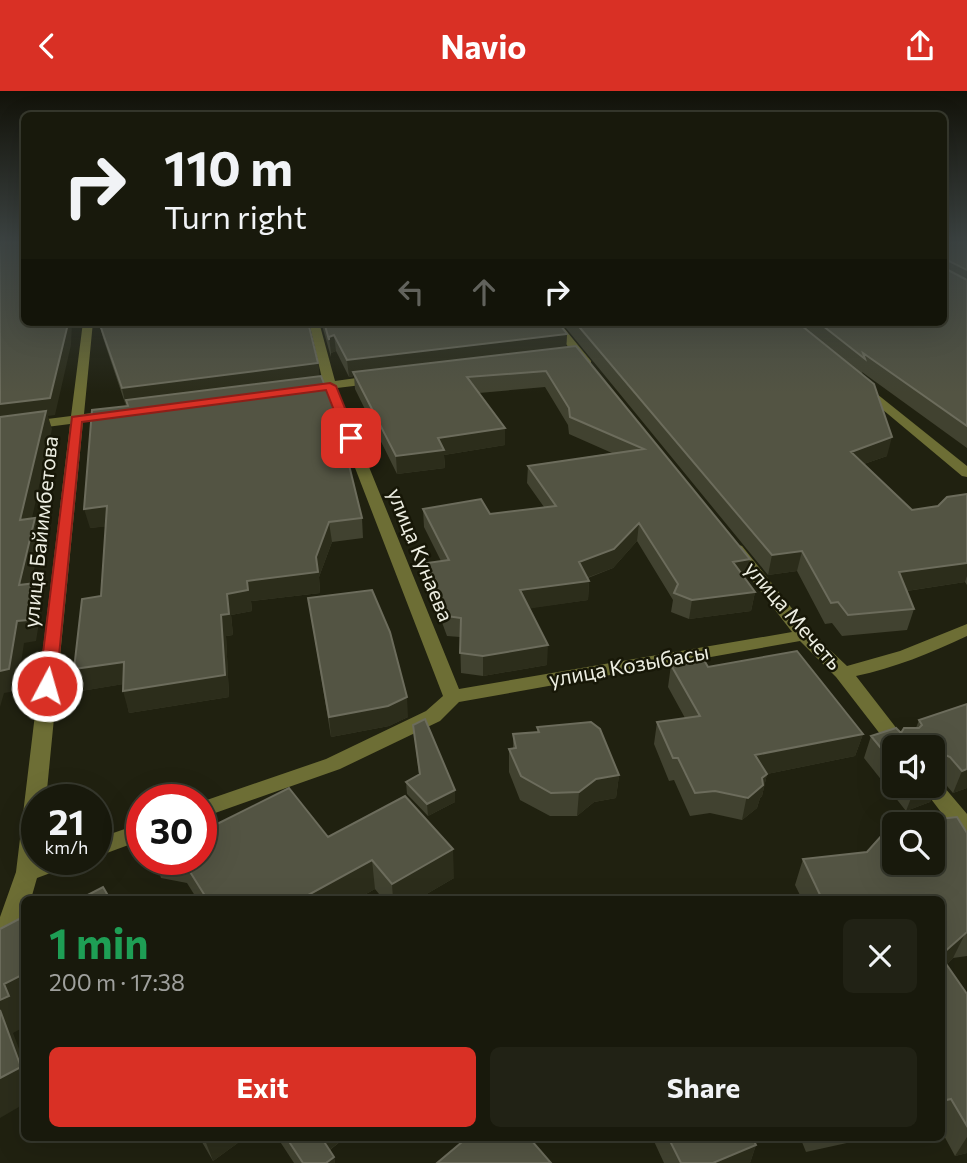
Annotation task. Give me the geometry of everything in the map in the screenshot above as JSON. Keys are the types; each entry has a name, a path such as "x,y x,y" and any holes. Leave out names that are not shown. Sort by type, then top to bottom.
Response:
{"street":[{"name":"улица Байимбетова","path":"37,784 88,326"},
{"name":"улица Кунаева","path":"315,326 330,386 453,697"},
{"path":"555,326 574,356 597,375"},
{"path":"850,376 967,473"},
{"path":"304,390 394,377"},
{"path":"0,429 130,412"},
{"name":"улица Мечеть","path":"729,541 804,635 843,673 892,735"},
{"path":"843,673 871,668 929,649 967,629"},
{"name":"улица Козыбасы","path":"453,697 804,635"},
{"path":"217,804 333,764 433,716 453,697"},
{"path":"942,798 967,830"},
{"path":"0,936 14,916 26,875"}],"building":[{"path":"0,293 21,293 21,326 67,328 50,398 0,404"},
{"path":"947,293 967,293 967,426 863,353 865,359 823,326 947,326"},
{"path":"100,326 309,326 318,363 122,388"},
{"path":"325,326 561,326 567,334 347,360 334,335 329,337 329,340"},
{"path":"578,326 802,326 874,384 892,437 851,452 912,510 938,506 947,497 967,494 967,563 899,572 914,609 848,615 838,602 831,603 802,551 772,555"},
{"path":"576,346 750,559 733,562 755,592 692,600 674,593 678,584 639,523 614,549 579,562 589,581 520,590 548,645 483,656 460,653 461,618 447,616 427,563 449,560 423,509 481,499 490,514 556,506 528,466 644,449 570,417 569,408 546,371 467,377 505,428 438,438 444,450 396,456 353,372"},
{"path":"321,376 337,416 362,518 329,522 316,557 318,572 247,581 248,590 227,594 229,614 221,615 225,675 123,691 124,662 74,669 82,599 101,596 107,506 84,509 92,410 128,406 126,400"},
{"path":"46,411 20,520 35,518 19,585 36,583 28,620 17,621 9,669 0,671 0,417"},
{"path":"372,590 390,632 407,697 388,706 329,717 308,598"},
{"path":"797,651 863,734 755,755 767,774 762,778 763,785 748,798 715,791 695,793 678,758 673,758 657,722 700,716 671,665 704,660 708,667"},
{"path":"967,704 967,769 962,771 945,755 945,735 882,735 882,749 871,736 896,728 901,733 904,728 919,728 922,725 919,720"},
{"path":"425,719 455,790 427,804 406,782 420,774 413,725"},
{"path":"591,722 600,729 619,775 596,779 579,792 551,793 521,776 509,749 516,748 513,734 539,732 537,727"},
{"path":"289,788 328,837 405,796 453,849 392,884 372,860 306,896 205,896 192,875 217,875 217,824"},
{"path":"957,817 967,833 967,932 945,951 945,896 821,896 803,859 867,852 882,835 882,875 945,875 945,818"},
{"path":"103,887 108,896 86,896"},
{"path":"21,918 21,976 4,984 9,996 0,1000 0,929"},
{"path":"945,962 967,994 967,1126 951,1099 945,1100"},
{"path":"0,1010 21,1067 0,1078"},
{"path":"289,1141 324,1141 334,1157 326,1163 303,1163"},
{"path":"463,1141 532,1141 551,1163 437,1163"},
{"path":"670,1141 754,1141 756,1145 713,1163 681,1163"}],"route":[{"path":"47,686 76,419 330,386 351,438"}]}
